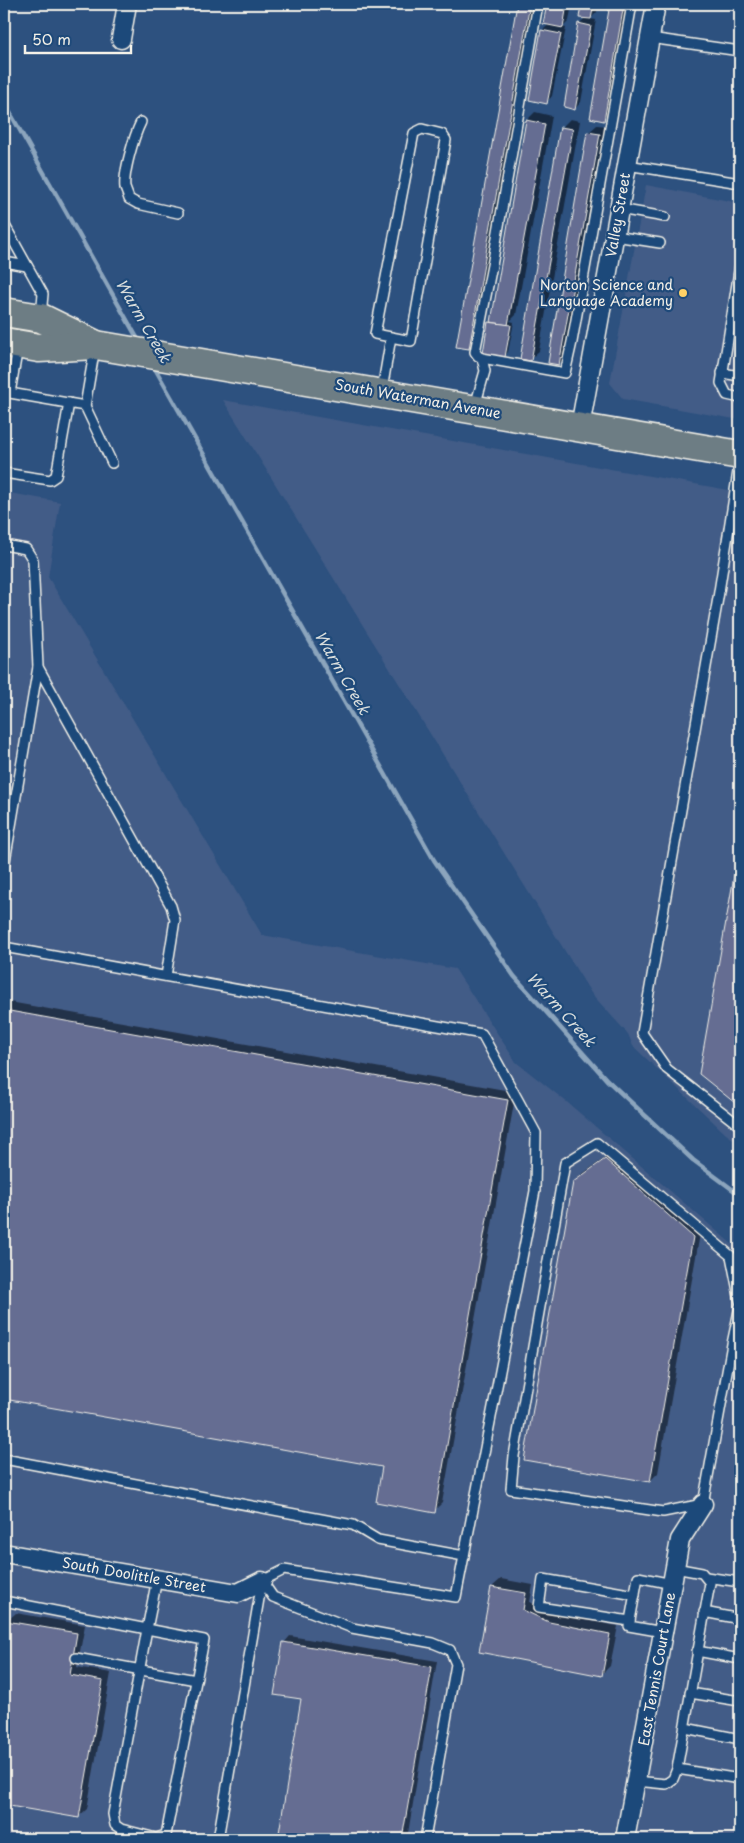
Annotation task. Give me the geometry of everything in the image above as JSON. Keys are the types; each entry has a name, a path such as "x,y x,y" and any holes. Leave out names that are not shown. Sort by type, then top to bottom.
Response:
{"main road":[{"name":"South Waterman Avenue","path":"4,312 41,318 96,345"},
{"path":"9,338 32,331 39,325 41,318"},
{"name":"South Waterman Avenue","path":"9,338 39,348 96,345 382,392 740,455"}],"street":[{"path":"121,38 127,4"},
{"name":"Valley Street","path":"580,427 656,4"},
{"name":"East Tennis Court Lane","path":"626,1839 680,1540 703,1504"},
{"name":"South Doolittle Street","path":"4,1553 238,1593 262,1581"}],"lane":[{"path":"538,4 493,260 475,349 478,356 482,358 565,373 632,4"},
{"path":"650,38 740,51"},
{"path":"141,122 131,147 125,187 129,199 138,204 178,213"},
{"path":"422,129 442,134 446,140 410,341 391,337 374,334 414,133 422,129"},
{"path":"627,165 740,183"},
{"path":"619,209 664,217"},
{"path":"4,224 43,294 41,318"},
{"path":"615,236 660,243"},
{"path":"4,262 27,266"},
{"path":"740,265 721,383 727,395 740,398"},
{"path":"382,392 391,337"},
{"path":"9,338 7,393 85,406"},
{"path":"96,345 85,406 112,463"},
{"path":"474,408 485,371 482,358"},
{"path":"722,373 740,376"},
{"path":"4,473 50,480 56,476 69,403"},
{"path":"740,459 718,598 642,1033 667,1069 740,1126"},
{"path":"4,545 26,549 33,560 38,667 4,867"},
{"path":"38,667 171,906 175,920 166,976"},
{"path":"4,947 482,1034 536,1133 535,1191 456,1597 284,1570 262,1581"},
{"path":"740,1301 731,1256 597,1143 565,1164 514,1456 511,1489 663,1512 703,1504 736,1345 740,1306"},
{"path":"4,1459 354,1525 378,1540 464,1556"},
{"path":"740,1547 740,1552"},
{"path":"636,1781 666,1784 674,1779 685,1728 710,1583 702,1573 638,1577 629,1626 663,1632"},
{"path":"706,1577 740,1582"},
{"path":"4,1601 147,1629 204,1640 166,1834 156,1838 121,1829 115,1825 113,1814 147,1629 157,1579"},
{"path":"630,1621 539,1607 543,1579 635,1595"},
{"path":"218,1839 262,1581"},
{"path":"262,1581 273,1597 352,1628 433,1644 450,1650 456,1664 425,1839"},
{"path":"704,1612 740,1619"},
{"path":"698,1651 740,1659"},
{"path":"76,1658 196,1680"},
{"path":"690,1693 740,1701"},
{"path":"685,1728 740,1739"},
{"path":"677,1769 740,1780"}],"shaded area":[{"name":"Norton Science and Language Academy","path":"646,185 740,203 740,420 623,399 610,383"},
{"path":"223,400 740,492 740,1144 726,1134 633,1046 628,1034 591,993"},
{"path":"4,492 60,502 48,577 262,935 455,969 516,1062 568,1103 740,1251 740,1839 4,1839"}],"building":[{"path":"517,4 530,4 469,349 456,347"},
{"path":"547,4 567,4 563,28 543,24"},
{"path":"581,4 594,4 591,19 579,18"},
{"path":"610,4 624,4 604,121 590,118"},
{"path":"578,23 591,26 575,110 564,107"},
{"path":"541,30 561,34 547,104 529,100"},
{"path":"526,120 545,124 508,325 491,322"},
{"path":"560,127 573,129 531,361 520,359"},
{"path":"587,132 600,134 559,365 548,363"},
{"path":"488,322 511,325 505,357 483,353"},
{"path":"740,842 740,1107 699,1074"},
{"path":"4,1010 508,1100 435,1513 376,1502 382,1467 4,1399"},
{"path":"605,1159 693,1237 650,1482 524,1460 573,1182"},
{"path":"491,1587 526,1593 523,1610 549,1622 610,1634 602,1676 479,1652"},
{"path":"6,1621 77,1633 70,1675 103,1681 79,1818 4,1805 4,1634"},
{"path":"283,1642 432,1667 402,1839 278,1839 301,1699 274,1695"}],"waterway":[{"name":"Warm Creek","path":"4,102 140,343"},
{"name":"Warm Creek","path":"153,365 434,860 514,976 607,1080 693,1160 740,1195"}],"place":[{"name":"Norton Science and Language Academy","path":"683,293"}]}
